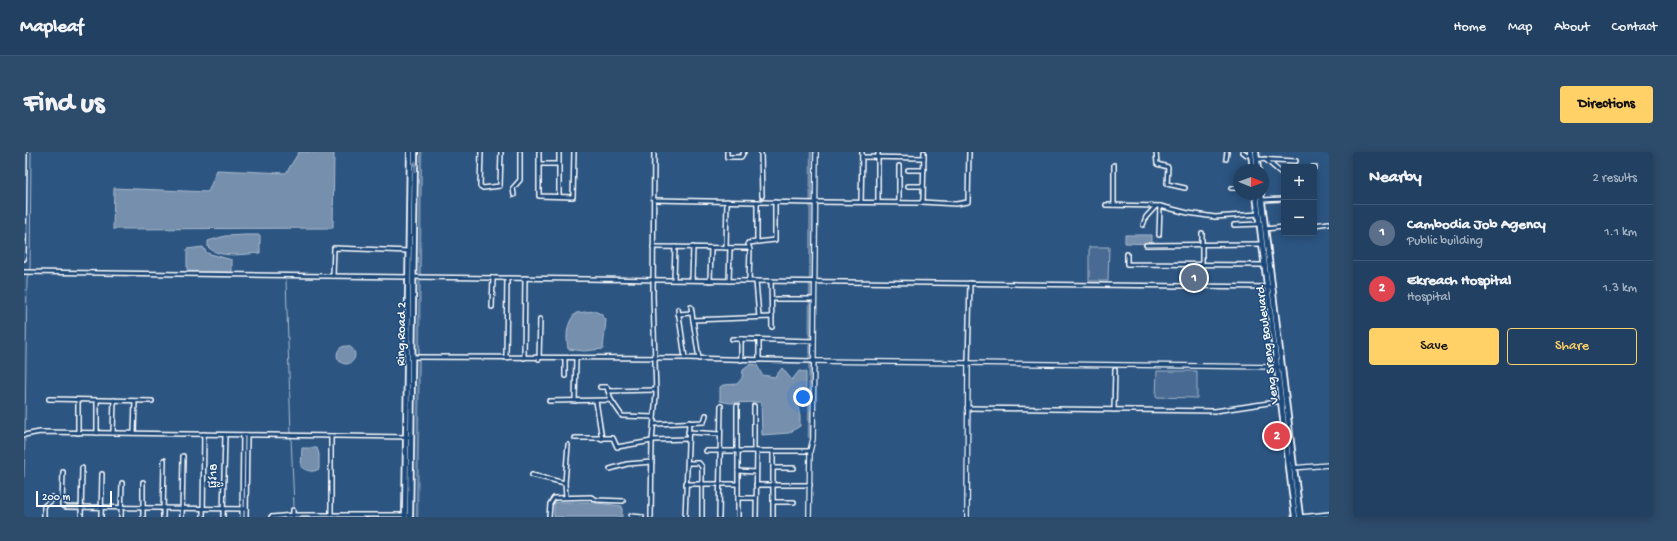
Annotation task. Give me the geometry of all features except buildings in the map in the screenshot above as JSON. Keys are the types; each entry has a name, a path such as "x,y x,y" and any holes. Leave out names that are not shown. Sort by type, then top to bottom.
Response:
{"main road":[{"name":"Ring Road 2","path":"410,152 409,251 415,277"},
{"name":"Ring Road 2","path":"408,516 409,437 415,277 415,152"},
{"path":"1253,153 1257,164"},
{"path":"1253,153 1253,164"},
{"name":"Veng Sreng Boulevard","path":"1257,200 1270,288 1292,468 1300,517"},
{"name":"Veng Sreng Boulevard","path":"1262,200 1262,244 1270,288"},
{"name":"Veng Sreng Boulevard","path":"1292,468 1295,517"}],"street":[{"path":"24,259 25,152"},
{"path":"481,152 480,186 483,188 500,186 501,152"},
{"path":"514,194 513,188 520,180 520,152"},
{"path":"539,152 539,196 574,196 574,152"},
{"path":"558,152 558,196"},
{"path":"651,517 652,440 656,390 653,280 654,152"},
{"path":"727,152 727,157 741,157 744,152"},
{"path":"762,152 762,196"},
{"path":"809,517 810,451 813,439 811,361 813,299 813,202 816,152"},
{"path":"861,202 862,152"},
{"path":"878,152 878,202"},
{"path":"922,202 924,152"},
{"path":"654,200 757,202 922,202 956,204 968,202 969,200 969,152"},
{"path":"1156,152 1157,164 1168,167 1167,184 1185,188"},
{"path":"1226,159 1227,152"},
{"path":"1243,152 1247,155 1253,153"},
{"path":"862,157 924,158"},
{"path":"1256,159 1296,161"},
{"path":"1265,159 1280,172"},
{"path":"539,164 558,164"},
{"path":"1114,165 1114,205"},
{"path":"899,166 899,202"},
{"path":"908,170 924,170"},
{"path":"908,186 923,186"},
{"path":"1269,200 1281,200"},
{"path":"727,201 729,281"},
{"path":"757,202 757,242"},
{"path":"749,281 748,244 775,240 775,202"},
{"path":"1106,204 1160,206 1204,216 1259,214"},
{"path":"1143,225 1150,212 1156,206"},
{"path":"1159,235 1160,206"},
{"path":"1150,212 1160,214"},
{"path":"1317,225 1329,223"},
{"path":"1234,225 1262,228 1281,228"},
{"path":"1202,233 1202,285"},
{"path":"1146,244 1262,244"},
{"path":"653,247 749,248"},
{"path":"674,280 675,247"},
{"path":"692,280 693,247"},
{"path":"333,276 334,248 409,251"},
{"path":"710,280 711,248"},
{"path":"1127,254 1127,264 1265,265"},
{"path":"26,272 729,281 1202,285 1270,288"},
{"path":"492,307 493,278"},
{"path":"506,358 507,278"},
{"path":"524,358 525,278"},
{"path":"756,281 759,317"},
{"path":"771,281 772,327"},
{"path":"967,517 967,408 970,283"},
{"path":"772,298 813,299"},
{"path":"790,299 790,304"},
{"path":"691,306 699,359"},
{"path":"678,309 685,358"},
{"path":"678,314 692,313"},
{"path":"693,320 772,317"},
{"path":"539,359 540,319"},
{"path":"732,339 812,341"},
{"path":"741,339 741,360"},
{"path":"759,340 759,360"},
{"path":"412,357 539,359 685,358 1279,367"},
{"path":"564,376 565,359"},
{"path":"575,401 576,359"},
{"path":"1114,410 1115,370"},
{"path":"600,387 606,386 611,400 622,416 654,417"},
{"path":"608,391 656,390"},
{"path":"50,399 152,401"},
{"path":"78,400 78,433"},
{"path":"97,400 97,433"},
{"path":"113,433 114,400"},
{"path":"549,401 611,400"},
{"path":"134,433 135,401"},
{"path":"596,401 602,438"},
{"path":"967,408 1215,411 1283,401"},
{"path":"719,517 721,406"},
{"path":"737,406 738,517"},
{"path":"754,406 756,517"},
{"path":"654,424 706,421 706,415"},
{"path":"685,517 689,422"},
{"path":"24,435 40,432 409,437"},
{"path":"688,432 720,434"},
{"path":"202,517 204,434"},
{"name":"ផ្លូវ18","path":"223,517 225,434"},
{"path":"242,517 244,509 245,435"},
{"path":"331,436 331,515"},
{"path":"575,438 613,438 617,447 652,440 688,439"},
{"path":"566,497 565,483 568,445"},
{"path":"706,451 810,451"},
{"path":"772,517 773,451"},
{"path":"182,517 183,456"},
{"path":"163,517 164,460"},
{"path":"610,469 627,464 652,462"},
{"path":"688,463 702,465 702,517"},
{"path":"1292,468 1329,465"},
{"path":"81,517 82,468"},
{"path":"773,468 794,468"},
{"path":"738,471 756,472"},
{"path":"63,472 62,505 66,507 244,509"},
{"path":"101,517 102,474"},
{"path":"532,475 565,483"},
{"path":"143,482 143,517"},
{"path":"121,517 122,483"},
{"path":"686,484 738,484"},
{"path":"756,485 810,485"},
{"path":"44,517 44,506 51,501 52,497"},
{"path":"549,517 550,501 554,498 592,497 597,500 623,501"},
{"path":"738,498 756,498"},
{"path":"773,502 794,502"},
{"path":"244,509 246,517"},
{"path":"293,510 293,516"},
{"path":"1300,517 1324,516 1329,514"},
{"path":"271,517 331,515 408,516"},
{"path":"631,516 642,517"}],"shaded area":[{"path":"299,152 334,152 333,228 113,229 114,188 208,192 217,170 286,173"},
{"path":"260,235 260,253 232,255 213,251 208,247 208,241 225,236"},
{"path":"1125,235 1152,235 1152,244 1125,243"},
{"path":"203,247 207,253 232,260 232,273 187,272 187,249"},
{"path":"1089,247 1109,247 1108,281 1089,281"},
{"path":"594,311 601,314 606,320 603,349 584,351 568,349 567,339 570,321 576,313"},
{"path":"346,346 352,349 355,355 352,361 346,364 340,361 337,355 340,349"},
{"path":"751,364 757,365 762,375 775,377 782,368 792,380 799,371 806,372 806,397 800,400 797,404 800,415 800,426 789,433 762,435 761,402 730,403 720,401 720,387 723,385 737,384 742,378 743,370"},
{"path":"1157,371 1197,371 1197,398 1156,397"},
{"path":"302,448 317,448 319,454 319,469 310,471 301,467"},
{"path":"588,502 622,506 622,517 554,517 554,503"}],"waterway":[{"path":"25,433 27,279 30,267 31,152"},
{"path":"417,517 421,152"},
{"path":"809,437 811,152"},
{"path":"286,280 291,434"},
{"path":"24,477 25,436"},
{"path":"291,437 294,506"}],"place":[{"name":"Cambodia Job Agency","path":"1194,278"},
{"name":"Ekreach Hospital","path":"1277,436"}]}
